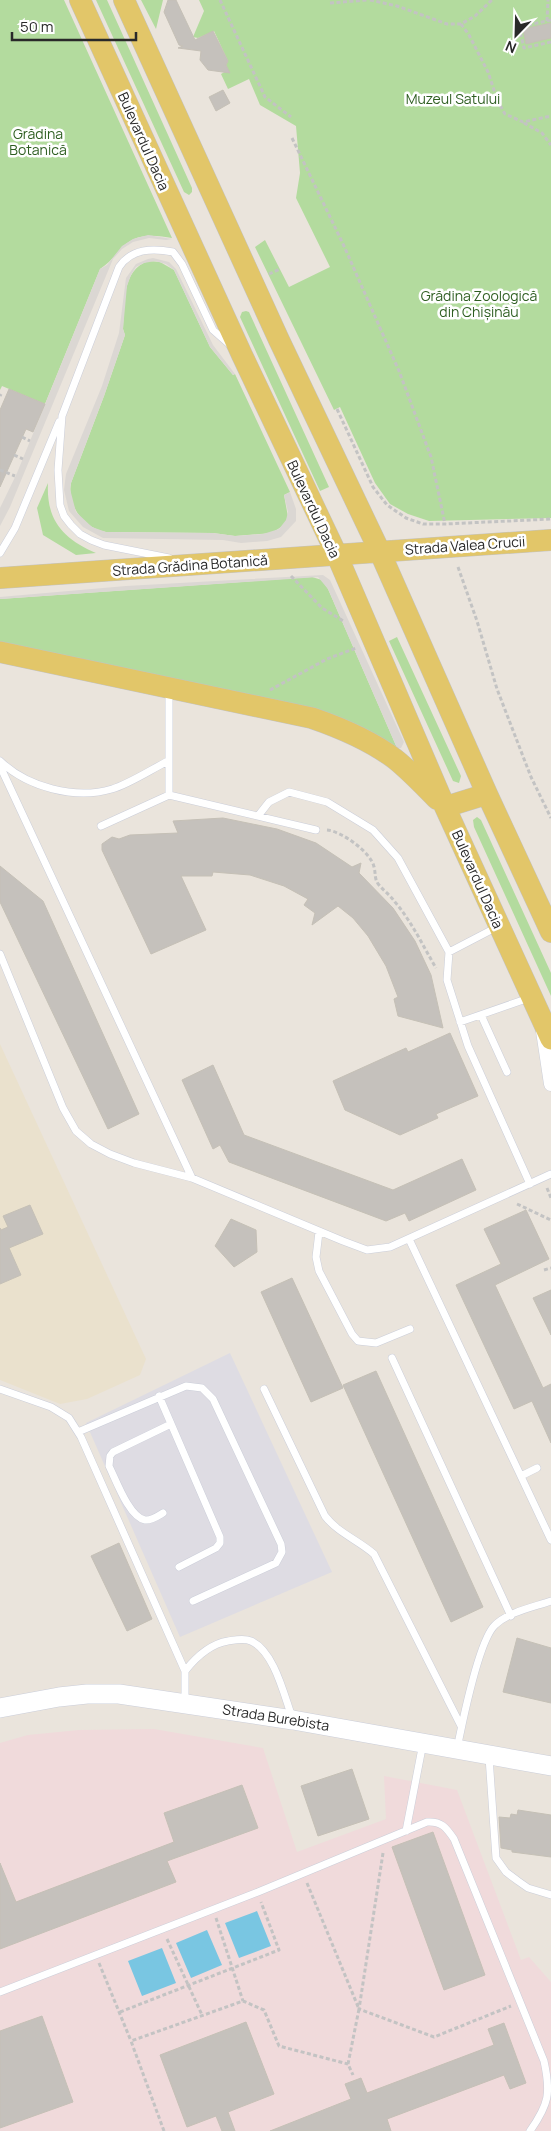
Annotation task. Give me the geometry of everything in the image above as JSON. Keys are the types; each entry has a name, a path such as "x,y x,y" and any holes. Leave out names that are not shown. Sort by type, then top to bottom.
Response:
{"main road":[{"name":"Bulevardul Dacia","path":"80,0 201,267 336,553 445,807 546,1030"},
{"path":"124,0 279,340 379,550 487,794 551,932"},
{"name":"Strada Valea Crucii","path":"379,550 551,540"},
{"name":"Strada Grădina Botanică","path":"0,578 379,550"},
{"path":"0,652 169,686 312,718 341,728 395,759 445,807 487,794"},
{"name":"Strada Burebista","path":"0,1708 87,1694 118,1694 185,1702 551,1766"}],"street":[{"name":"Bulevardul Dacia","path":"546,1030 551,1084"}],"lane":[{"path":"0,553 15,528 62,416 119,267 124,260 144,250 158,249 173,252 201,267"},
{"path":"173,252 182,264 213,330 242,355"},
{"path":"62,416 58,489 60,505 64,516 71,526 80,534 104,544 202,564"},
{"path":"169,686 169,795"},
{"path":"0,761 13,773 29,780 62,791 87,792 112,789 168,760"},
{"path":"0,766 192,1178"},
{"path":"258,816 269,802 289,792 327,802 373,830 398,858 449,952 447,980 468,1046 530,1184"},
{"path":"101,826 169,795 316,830"},
{"path":"449,952 499,926"},
{"path":"0,954 63,1108 76,1131 91,1144 110,1154 134,1163 192,1178 319,1232 368,1250 390,1247 551,1174"},
{"path":"460,1022 531,997"},
{"path":"481,1015 507,1072"},
{"path":"319,1232 316,1257 323,1281 358,1341 376,1343 410,1329"},
{"path":"409,1239 551,1540"},
{"path":"392,1358 511,1616"},
{"path":"78,1432 186,1386 195,1385 208,1392 268,1517 282,1552 276,1563 193,1601"},
{"path":"0,1388 51,1407 69,1418 78,1432 185,1671 185,1702"},
{"path":"264,1389 325,1516 333,1526 364,1545 374,1554 461,1726"},
{"path":"159,1396 220,1537 220,1543 216,1548 179,1567"},
{"path":"163,1514 149,1520 144,1520 135,1514 109,1466 109,1460 113,1452 171,1424"},
{"path":"521,1476 537,1468"},
{"path":"457,1749 476,1669 494,1625 511,1616 551,1601"},
{"path":"185,1671 193,1660 210,1647 221,1642 239,1639 250,1640 267,1654 293,1720"},
{"path":"406,1831 424,1743"},
{"path":"489,1754 496,1858 506,1872 528,1888 551,1895"},
{"path":"0,1992 258,1892 427,1822 436,1821 442,1823 454,1839 521,2002 549,2079 550,2094 547,2104 530,2131"}],"path":[{"path":"220,0 266,97 291,117"},
{"path":"330,3 368,0 398,6 447,24 461,24 475,16 492,0"},
{"path":"548,0 549,21 519,27 524,48 551,42"},
{"path":"461,24 469,34 488,72 498,102 505,114 542,133 551,144"},
{"path":"523,122 551,116"},
{"path":"292,138 344,246 399,371 431,457 445,524"},
{"path":"336,409 373,487 387,505 413,521 445,524 551,519"},
{"path":"22,437 30,441"},
{"path":"14,455 23,458"},
{"path":"0,470 15,476"},
{"path":"458,567 478,622 497,689 531,776 551,818"},
{"path":"291,576 322,608 346,622"},
{"path":"267,692 327,659 357,648"},
{"path":"316,830 330,830 351,841 370,856 378,884 394,900 410,923 436,968 447,980"},
{"path":"517,1204 551,1220"},
{"path":"544,1270 551,1267"},
{"path":"353,2075 348,2064 359,2009 386,1839"},
{"path":"303,1874 359,2009 434,2037 521,2002"},
{"path":"120,2012 279,1950 258,1892"},
{"path":"214,1909 243,2001"},
{"path":"162,1928 202,2015"},
{"path":"95,1956 120,2012 164,2131"},
{"path":"131,2041 243,2001 264,2010 279,2046 348,2064"}],"shaded area":[{"path":"148,235 172,239 149,238 133,242 122,249 113,259 10,507 0,526 0,508 17,473 100,269 107,265 122,246 133,239"},
{"path":"153,258 169,262 176,269 213,345 235,374 233,375 210,347 174,270 166,264 155,261 136,267 127,286 123,329 125,335 71,483 70,489 76,512 92,527 106,532 213,533 235,536 263,534 279,529 286,520 288,512 284,495 290,492 296,509 296,521 281,537 267,541 241,543 223,540 103,538 83,527 69,511 64,490 66,474 102,386 119,333 126,278 136,264"},
{"path":"323,575 330,580 404,742 401,748 397,748 328,589 318,577 0,599 0,597 126,586"},
{"path":"0,1044 146,1359 140,1375 87,1399 60,1404 0,1380"},
{"path":"230,1353 332,1572 180,1637 86,1423"},
{"path":"154,1729 263,1748 297,1852 386,1819 384,1776 457,1790 521,1960 529,1957 551,1982 551,2131 0,2131 0,1743 28,1735 79,1730"}],"green space":[{"name":"Grădina Botanică","path":"0,0 64,0 172,238 142,236 131,240 100,269 45,404 2,386 0,390"},
{"path":"96,0 107,0 192,188 192,192 189,195 184,192"},
{"path":"141,0 163,0 156,29"},
{"path":"199,0 551,0 551,518 429,521 408,514 390,504 375,483 340,407 334,410 255,247 265,240 289,287 330,267 296,198 300,173 296,126 260,105 249,79 228,89 221,74 228,70 226,65 228,61 214,31 198,38 193,37 204,11"},
{"path":"149,261 160,262 174,270 210,347 233,375 235,374 290,492 284,495 288,517 284,525 272,533 235,536 213,533 106,532 90,526 74,507 70,491 71,483 125,335 123,329 126,289 133,272 140,265"},
{"path":"242,312 249,312 329,487 320,491 240,317"},
{"path":"48,483 50,508 59,527 74,541 96,553 76,555 43,535 37,508"},
{"path":"312,577 322,580 328,589 397,748 0,642 0,599"},
{"path":"397,637 461,776 459,783 453,781 389,641"},
{"path":"477,817 481,820 551,973 551,996 474,827 473,820"}],"water":[{"path":"257,1911 271,1946 239,1958 225,1923"},
{"path":"207,1930 222,1965 191,1978 176,1943"},
{"path":"162,1948 176,1983 142,1996 128,1961"}],"building":[{"path":"168,0 176,0 195,40 213,31 228,61 226,65 230,73 208,70 200,60 201,51 178,48 183,46 179,45 164,12"},
{"path":"551,23 551,38 526,44 523,29"},
{"path":"223,90 230,103 216,111 209,97"},
{"path":"9,389 45,404 33,432 26,429 0,487 0,410"},
{"path":"223,818 277,829 316,843 352,867 361,863 359,873 393,908 415,941 431,975 443,1028 398,1016 394,999 398,997 386,966 368,936 353,918 338,906 312,925 315,913 304,905 308,899 284,886 250,875 213,872 212,876 181,876 206,930 151,954 102,850 102,844 112,837 119,839 130,835 178,833 173,821"},
{"path":"0,866 43,901 139,1114 108,1129 0,902"},
{"path":"450,1033 478,1096 436,1114 438,1118 400,1135 345,1110 333,1081 406,1048 408,1052"},
{"path":"213,1065 244,1135 393,1190 462,1159 476,1190 409,1221 405,1213 386,1221 229,1162 220,1145 213,1149 182,1080"},
{"path":"30,1205 43,1234 9,1248 21,1275 0,1284 0,1228 1,1230 8,1227 3,1216"},
{"path":"526,1210 549,1259 495,1285 543,1388 551,1384 551,1443 532,1401 514,1409 456,1285 501,1264 484,1229"},
{"path":"231,1219 256,1230 257,1252 234,1267 215,1246"},
{"path":"292,1278 343,1388 311,1402 261,1292"},
{"path":"551,1290 551,1335 533,1298"},
{"path":"376,1371 483,1607 451,1622 343,1385"},
{"path":"119,1543 152,1619 127,1631 91,1556"},
{"path":"517,1638 551,1648 551,1703 503,1692"},
{"path":"352,1769 369,1819 318,1836 301,1786"},
{"path":"242,1785 258,1828 167,1861 176,1882 0,1949 0,1863 16,1902 174,1842 164,1813"},
{"path":"518,1810 551,1815 551,1857 512,1852 512,1850 501,1848 499,1817 510,1818 511,1814 517,1815"},
{"path":"433,1832 485,1975 444,1990 392,1847"},
{"path":"42,2016 73,2102 0,2128 0,2031"},
{"path":"246,2022 274,2094 228,2112 235,2131 222,2131 216,2116 187,2127 160,2055"},
{"path":"504,2023 526,2083 510,2089 504,2075 387,2119 391,2131 270,2131 351,2099 345,2084 361,2078 367,2093 494,2045 488,2029"}],"park label":[{"name":"Muzeul Satului","path":"453,98"},
{"name":"Grădina Zoologică din Chișinău","path":"479,304"}]}
